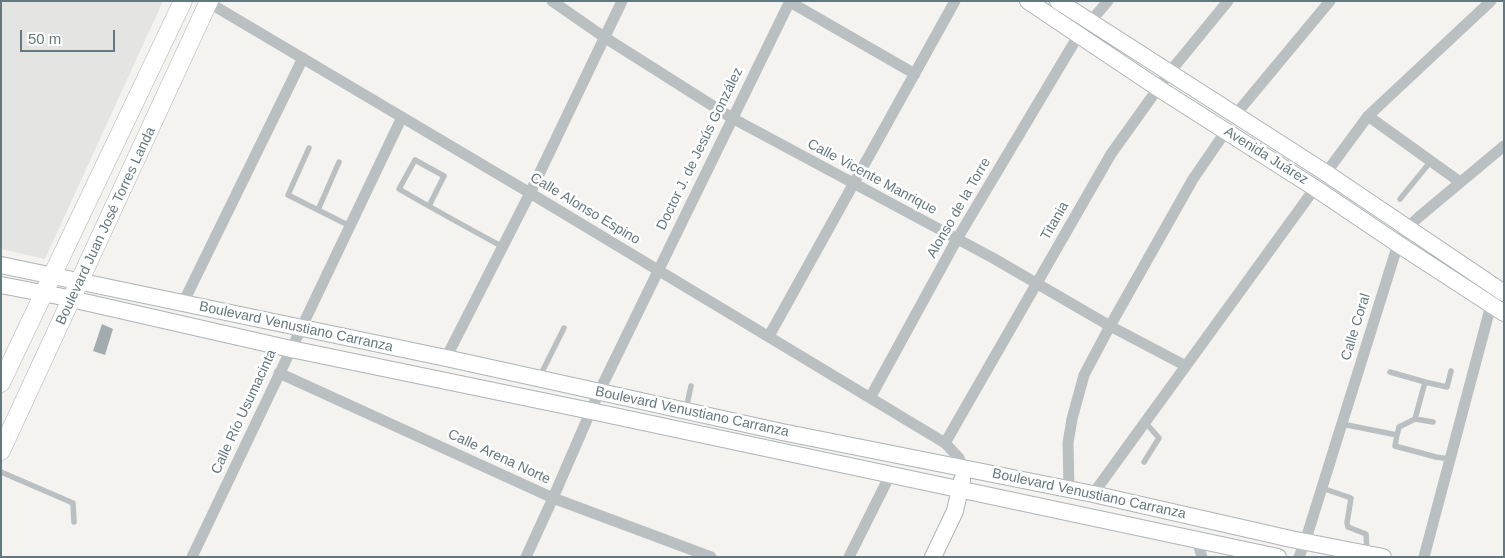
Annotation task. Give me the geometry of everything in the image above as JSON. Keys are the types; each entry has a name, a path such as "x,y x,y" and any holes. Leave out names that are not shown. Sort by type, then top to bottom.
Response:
{"main road":[{"name":"Boulevard Juan José Torres Landa","path":"4,372 53,276 182,1"},
{"name":"Avenida Juárez","path":"1028,1 1078,36 1315,188 1498,309"},
{"name":"Boulevard Juan José Torres Landa","path":"1,450 72,300 208,2"},
{"name":"Avenida Juárez","path":"1062,2 1090,22 1326,173 1504,293"},
{"name":"Boulevard Venustiano Carranza","path":"1,265 446,358 791,434 1093,494 1302,549 1375,555"},
{"name":"Boulevard Venustiano Carranza","path":"1,285 291,349 1278,557"},
{"path":"933,557 955,511 963,468"}],"street":[{"name":"Calle Vicente Manrique","path":"552,1 604,37 732,118 993,258 1110,326 1186,366"},
{"path":"446,358 530,193 622,1"},
{"path":"769,336 955,1"},
{"path":"1090,22 1108,1"},
{"name":"Titania","path":"945,443 1111,154 1169,73 1228,1"},
{"path":"1236,114 1330,1"},
{"path":"1326,173 1368,116 1491,1"},
{"name":"Calle Alonso Espino","path":"208,2 945,443"},
{"path":"790,2 915,74"},
{"name":"Doctor J. de Jesús González","path":"526,557 599,392 790,2"},
{"name":"Alonso de la Torre","path":"870,398 956,239 1078,36"},
{"path":"182,302 302,58"},
{"path":"1368,116 1460,182"},
{"name":"Calle Río Usumacinta","path":"192,557 402,117"},
{"path":"1070,489 1068,443 1077,397 1084,376 1193,179 1226,131"},
{"name":"Calle Coral","path":"1302,549 1398,244 1407,228 1504,146"},
{"path":"1093,494 1315,188"},
{"path":"1424,557 1450,459 1498,309"},
{"name":"Calle Arena Norte","path":"279,373 553,498 711,557"},
{"path":"945,443 959,458 963,468"},
{"path":"849,557 890,475"},
{"path":"1197,540 1202,557"}],"lane":[{"path":"309,148 288,195 350,226"},
{"path":"429,206 444,176 415,160 399,189 429,206 503,247"},
{"path":"1400,199 1431,161"},
{"path":"318,210 339,162"},
{"path":"539,378 564,328"},
{"path":"1390,372 1447,387 1451,371"},
{"path":"1414,419 1425,382"},
{"path":"686,410 691,386"},
{"path":"1433,422 1414,419 1399,427 1394,446 1450,459"},
{"path":"1144,462 1159,438 1145,422"},
{"path":"1342,424 1397,435"},
{"path":"1,472 73,503 74,522"},
{"path":"1322,488 1351,498 1348,527 1366,534 1375,555"}],"shaded area":[{"path":"1,1 163,1 45,259 1,249"}],"building":[{"path":"102,324 113,329 105,355 93,351"}]}
